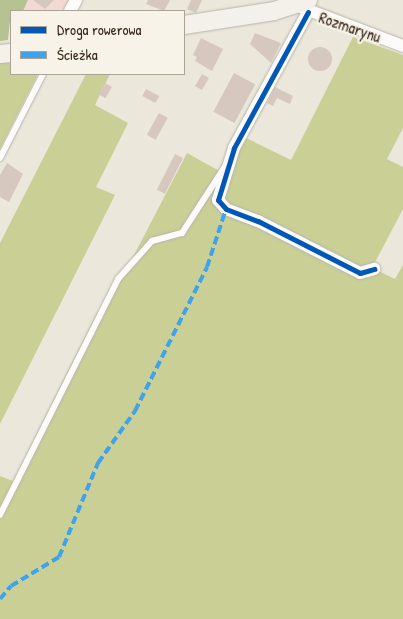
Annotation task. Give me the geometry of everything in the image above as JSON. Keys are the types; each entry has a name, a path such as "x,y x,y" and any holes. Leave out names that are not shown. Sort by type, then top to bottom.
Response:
{"street":[{"path":"185,25 305,5"},
{"path":"305,5 229,162 218,200 226,209 360,273 374,269"},
{"name":"Rozmarynu","path":"305,5 403,46"}],"lane":[{"path":"0,158 42,75"},
{"path":"0,515 118,279 152,240 182,233 214,178 229,162"}],"shaded area":[{"path":"28,0 69,0 64,10 23,10"}],"green space":[{"path":"0,0 28,0 23,10 10,10 8,40 0,41"},
{"path":"353,37 403,55 403,128 387,159 403,167 403,209 372,268 395,279 403,265 403,619 0,619 0,476 13,481 98,311 104,313 187,153 223,173 242,136 291,160"},
{"path":"0,61 10,62 10,75 37,75 0,149"},
{"path":"85,75 110,75 95,105 128,123 96,187 115,195 0,424 0,243"}],"building":[{"path":"33,0 54,0 45,9"},
{"path":"148,0 170,0 165,10 146,4"},
{"path":"191,0 202,0 196,13 187,9"},
{"path":"255,33 281,43 271,63 250,44"},
{"path":"201,38 223,49 212,71 195,61 197,57 193,55"},
{"path":"320,47 325,48 331,54 331,64 325,70 320,71 315,70 309,64 308,59 309,54 315,48"},
{"path":"234,73 255,84 235,123 213,112"},
{"path":"202,74 209,78 202,90 195,86"},
{"path":"105,83 112,87 105,98 98,94"},
{"path":"275,87 293,96 290,104 277,98 273,106 267,103"},
{"path":"146,89 159,96 155,103 142,96"},
{"path":"159,113 168,118 156,140 147,135"},
{"path":"175,154 183,158 165,194 157,190"},
{"path":"7,163 23,174 9,202 0,197 0,175"}],"marked path":[{"path":"0,599 11,586 59,557 98,463 135,411 207,267 226,209"}],"cycle path":[{"path":"308,12 234,148 218,200 226,209 258,221 360,273 374,269"}]}
